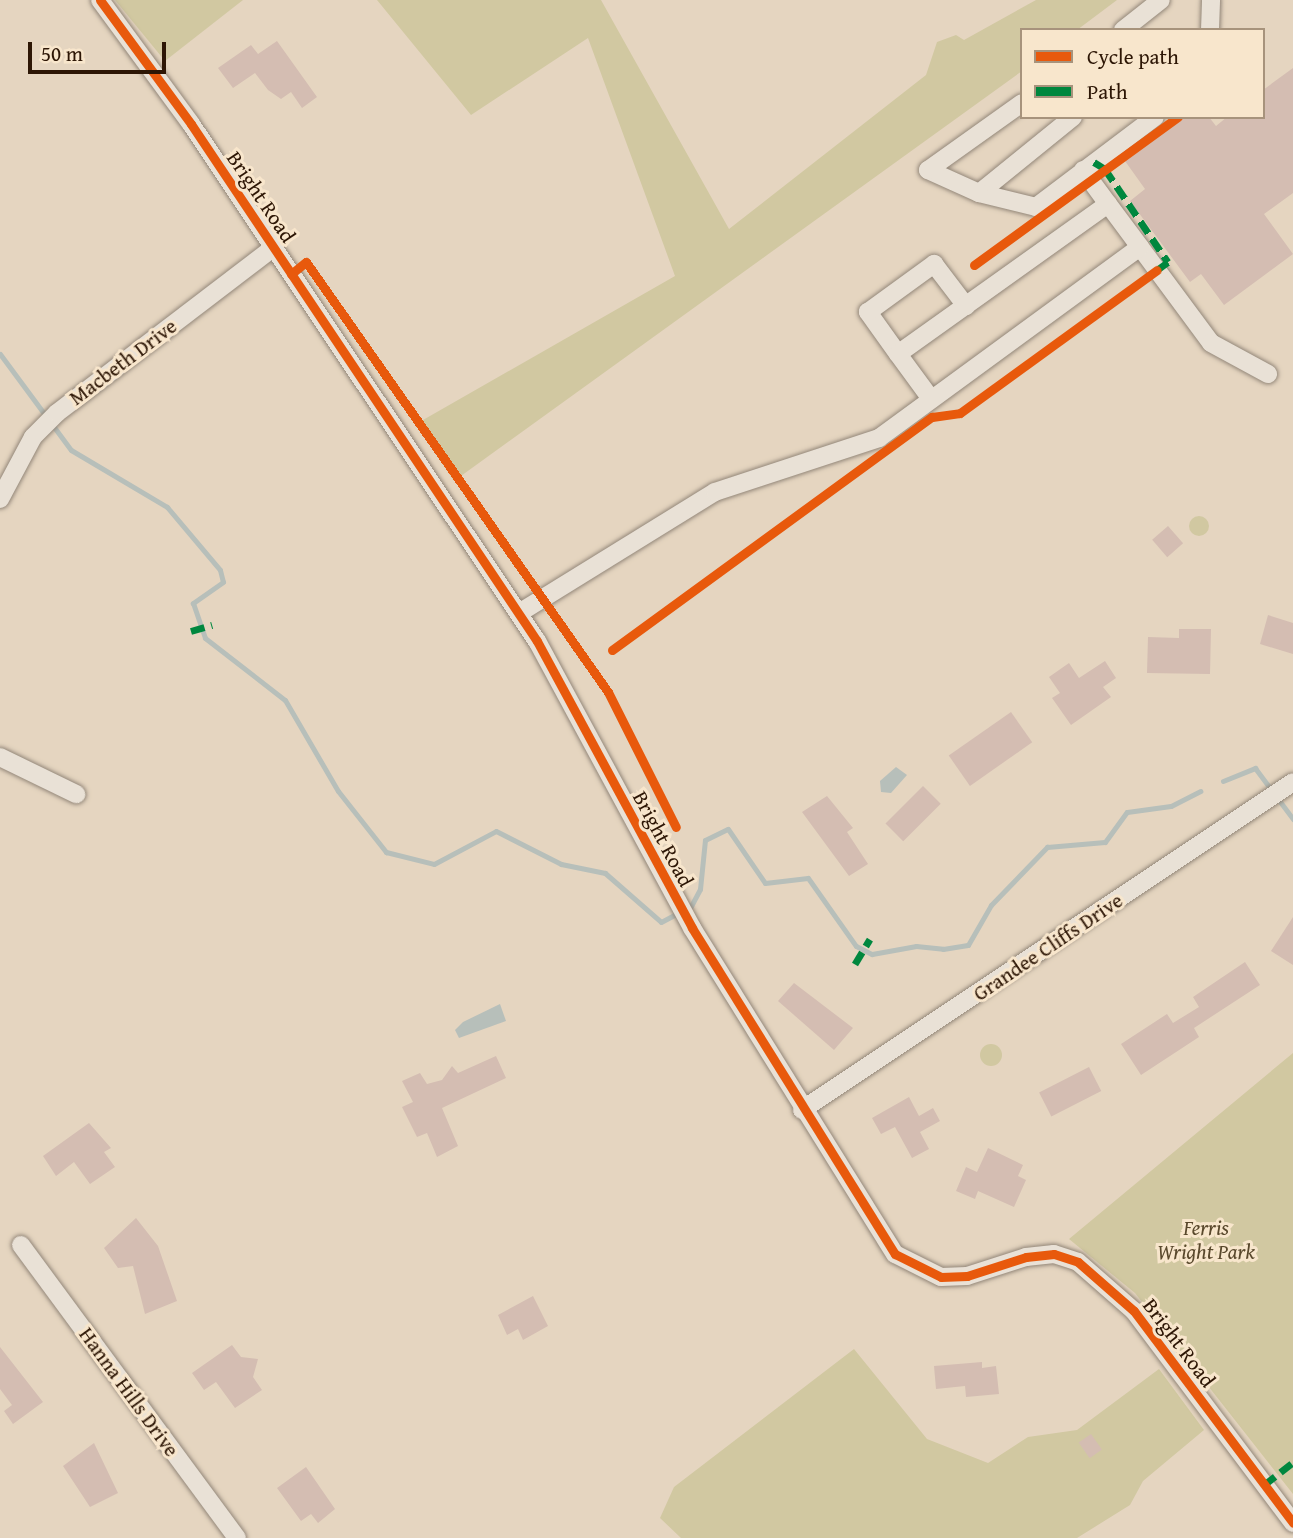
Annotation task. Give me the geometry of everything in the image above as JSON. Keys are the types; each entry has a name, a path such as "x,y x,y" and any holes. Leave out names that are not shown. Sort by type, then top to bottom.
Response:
{"street":[{"name":"Bright Road","path":"100,0 273,248 519,614 668,888 802,1110 895,1254 920,1270 967,1276 1054,1254 1105,1280 1293,1523"},
{"path":"1126,28 1161,0"},
{"path":"1206,27 1211,0"},
{"path":"1020,104 928,170 979,193 1036,207 1152,119"},
{"path":"979,193 1071,119"},
{"path":"1083,170 1211,343 1268,374"},
{"path":"898,354 1108,204"},
{"path":"519,614 715,492 869,442 1140,247"},
{"name":"Macbeth Drive","path":"0,499 43,427 57,413 273,248"},
{"path":"932,399 868,312 934,264 966,306"},
{"path":"0,757 76,794"},
{"name":"Grandee Cliffs Drive","path":"802,1110 1292,783"},
{"name":"Hanna Hills Drive","path":"21,1245 237,1538"}],"green space":[{"path":"115,0 243,0 165,61"},
{"path":"377,0 601,0 729,229 926,75 937,42 956,35 964,40 1036,0 1117,0 1080,28 1020,28 1020,72 454,481 416,424 675,276 588,38 471,115"},
{"path":"1199,516 1206,519 1209,526 1206,533 1199,536 1192,533 1189,526 1192,519"},
{"path":"991,1044 999,1047 1002,1055 999,1063 991,1066 983,1063 980,1055 983,1047"},
{"name":"Ferris Wright Park","path":"1293,1053 1293,1494 1135,1293 1069,1239"},
{"path":"854,1349 927,1439 988,1463 1028,1437 1077,1430 1159,1369 1204,1430 1143,1481 1130,1505 1077,1538 681,1538 660,1518 674,1487"}],"shaded area":[{"path":"896,767 907,775 891,793 881,792 880,781"},
{"path":"500,1004 506,1021 459,1038 455,1030 463,1022"}],"building":[{"path":"277,41 317,97 302,108 291,92 281,99 268,90 255,73 233,88 218,68 251,45 258,54"},
{"path":"1293,68 1293,193 1264,214 1293,254 1224,305 1201,274 1190,282 1130,201 1145,189 1125,161 1180,119 1211,119 1216,126 1225,119 1265,119 1265,89"},
{"path":"1168,526 1183,543 1167,557 1152,540"},
{"path":"1268,615 1293,623 1293,654 1260,644"},
{"path":"1179,629 1211,629 1210,674 1147,673 1148,637 1179,638"},
{"path":"1105,661 1116,678 1103,687 1111,697 1071,725 1052,698 1060,693 1049,677 1069,663 1079,678"},
{"path":"1011,712 1032,742 970,786 949,756"},
{"path":"923,786 941,804 903,841 886,823"},
{"path":"827,796 853,828 847,832 868,864 849,876 802,812"},
{"path":"1293,917 1293,965 1271,951"},
{"path":"1245,962 1260,985 1194,1028 1199,1037 1141,1075 1121,1044 1167,1014 1173,1023 1199,1007 1193,997"},
{"path":"794,983 853,1028 834,1050 778,1001"},
{"path":"496,1056 506,1078 442,1108 458,1146 437,1157 427,1133 417,1137 402,1107 413,1102 402,1081 420,1073 427,1084 442,1080 452,1066 458,1073"},
{"path":"1089,1067 1101,1091 1051,1116 1039,1092"},
{"path":"909,1097 919,1116 933,1108 940,1121 920,1132 929,1149 912,1158 895,1127 881,1134 872,1118"},
{"path":"89,1123 111,1148 104,1152 115,1167 90,1184 74,1162 56,1176 43,1156"},
{"path":"988,1148 1023,1165 1018,1176 1026,1180 1014,1207 978,1191 975,1199 956,1191 966,1167 977,1172"},
{"path":"136,1218 158,1246 177,1301 145,1314 133,1266 118,1268 104,1248"},
{"path":"533,1296 548,1326 523,1340 518,1329 507,1335 498,1315"},
{"path":"232,1345 241,1357 258,1359 253,1377 262,1390 235,1408 216,1382 204,1390 192,1373"},
{"path":"0,1347 43,1402 13,1424 4,1411 12,1405 0,1389"},
{"path":"982,1362 982,1368 996,1366 999,1394 966,1397 965,1386 936,1389 934,1366"},
{"path":"1091,1434 1102,1450 1090,1458 1079,1443"},
{"path":"94,1443 118,1493 90,1507 63,1466"},
{"path":"306,1467 335,1509 318,1523 311,1514 301,1521 277,1488"}],"waterway":[{"path":"0,354 71,450 167,507 220,570 223,582 193,603 205,638 285,700 338,791 386,852 434,864 496,831 561,864 605,873 661,922 691,906 700,889 705,840 728,829 765,883 808,878 856,946 872,954 916,946 943,949 968,945 991,905 1047,847 1105,842 1127,812 1171,806 1200,791"},
{"path":"1223,781 1255,768 1293,819"}],"marked path":[{"path":"1094,162 1105,169 1168,262 1157,270"},
{"path":"191,631 212,625"},
{"path":"855,964 870,939"},
{"path":"1264,1485 1293,1462"}],"cycle path":[{"path":"100,0 191,124 537,641 692,928 895,1254 941,1277 967,1276 1026,1257 1054,1254 1078,1262 1134,1311 1293,1523"},
{"path":"974,265 1175,119"},
{"path":"291,274 306,262 608,692 676,827"},
{"path":"612,650 932,417 960,413 1157,270"}]}
